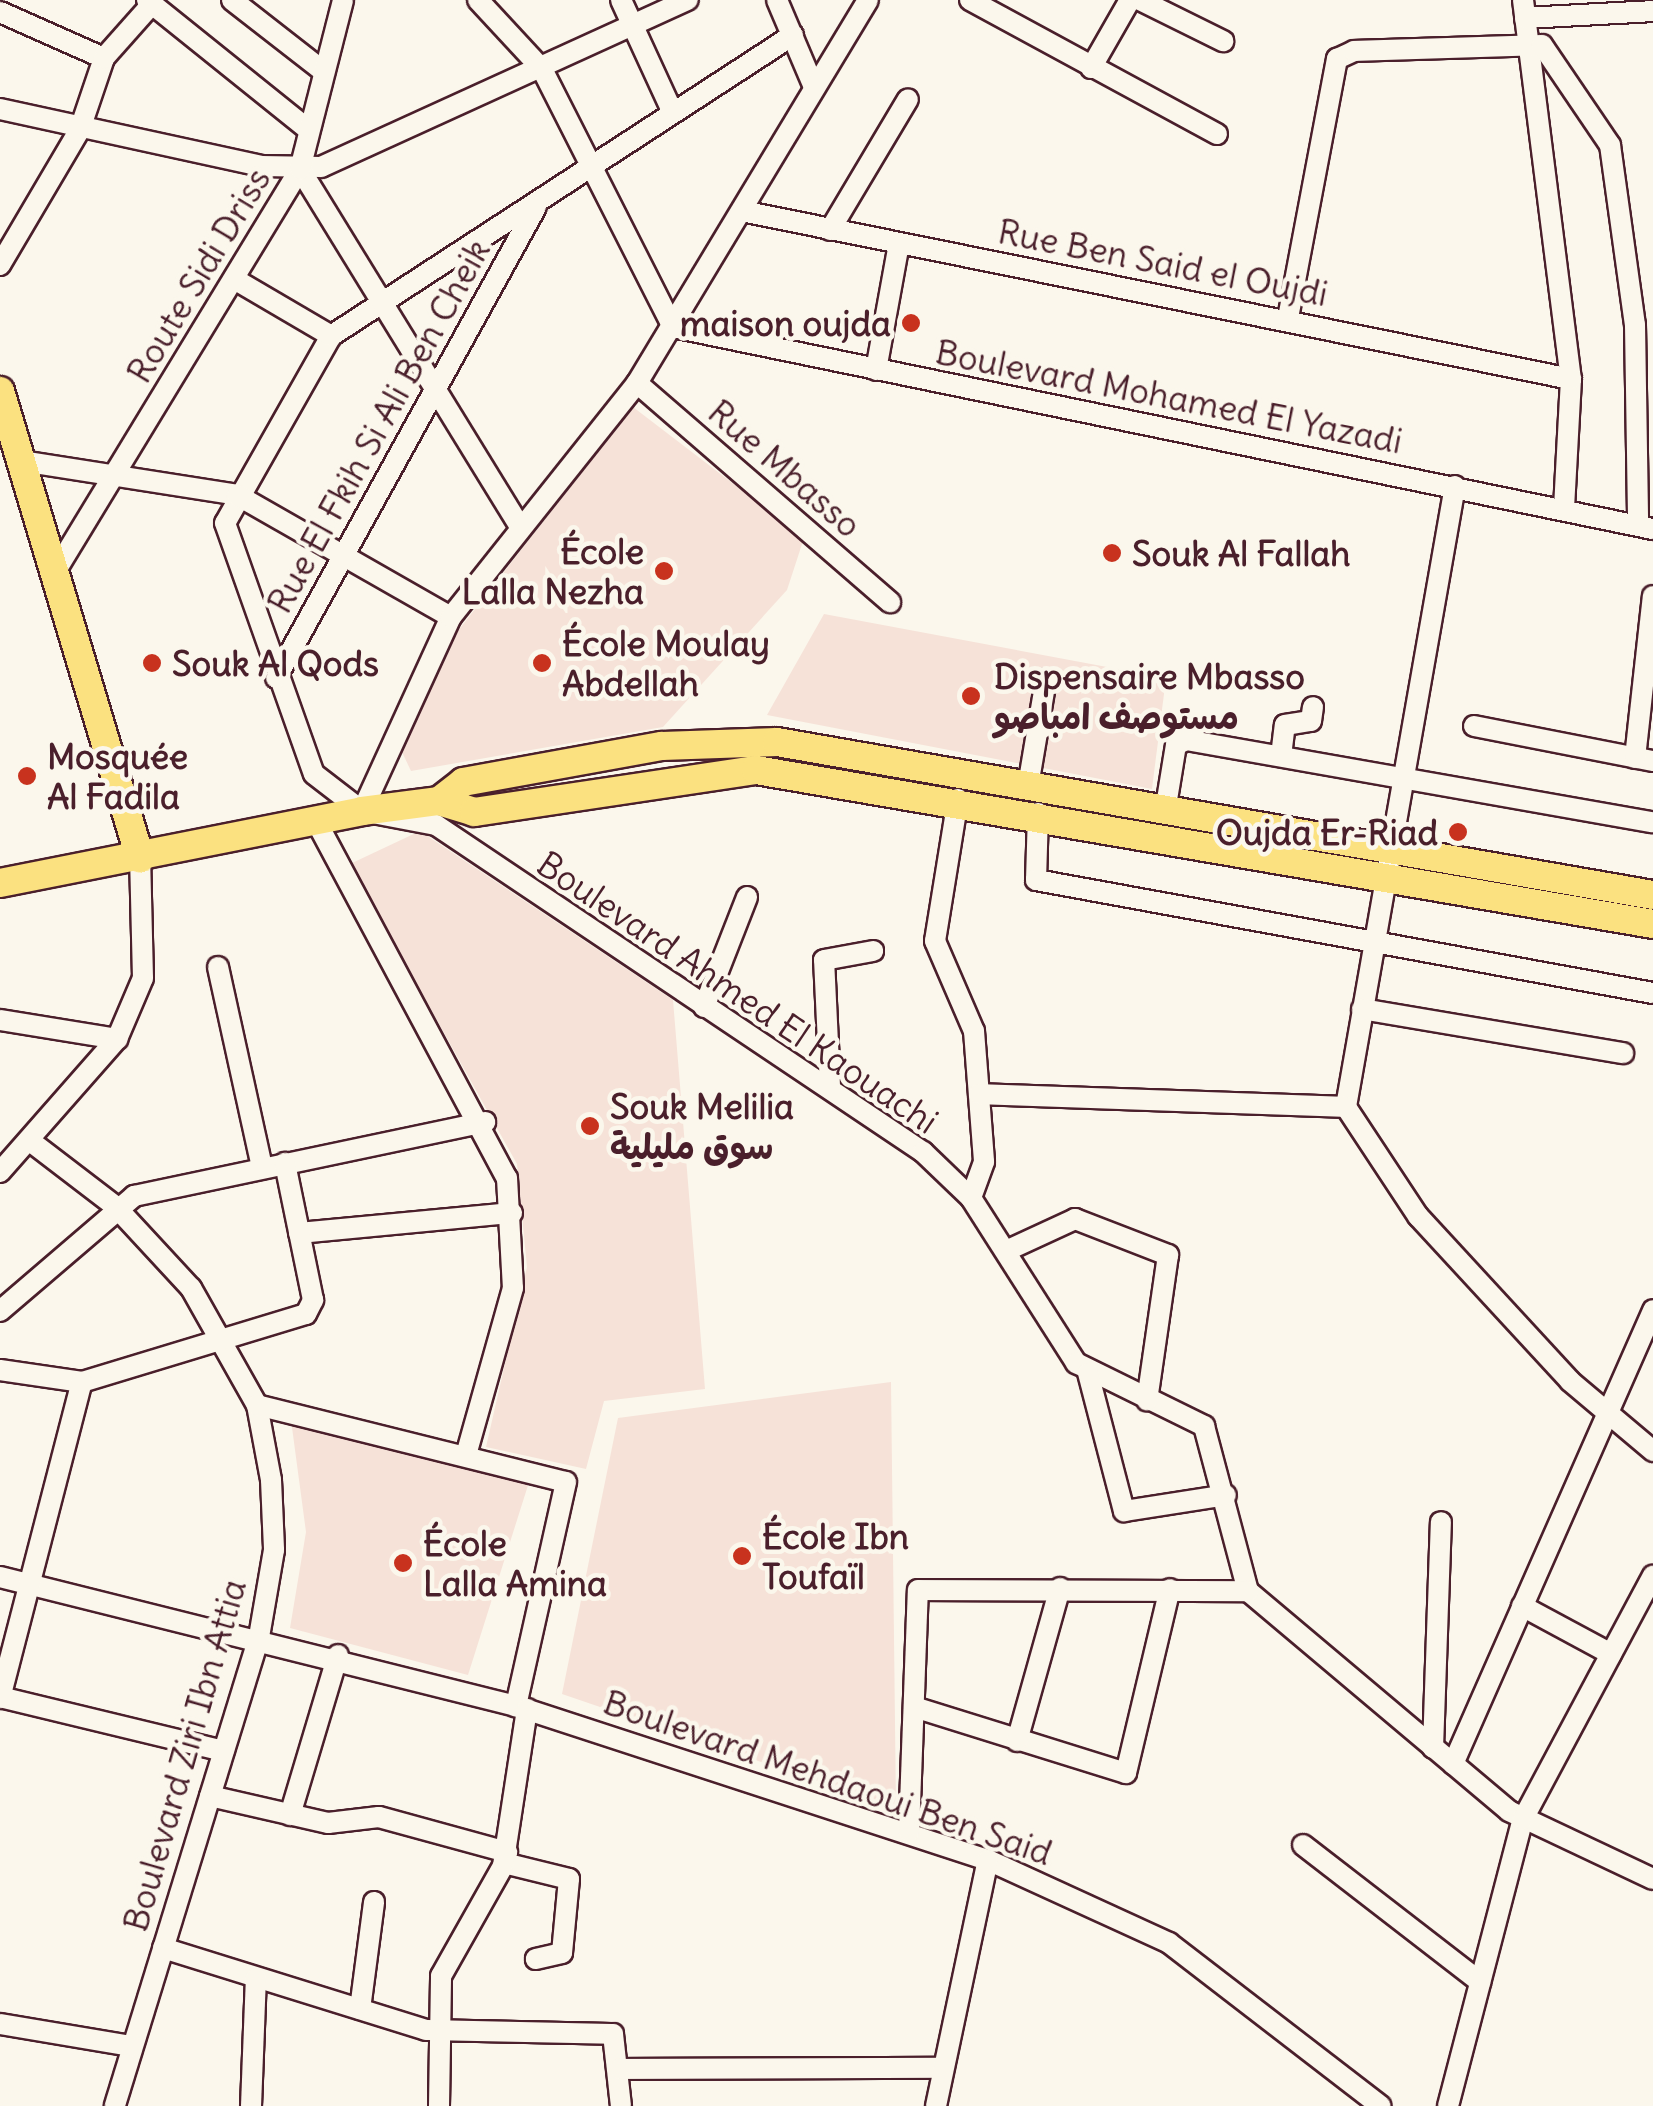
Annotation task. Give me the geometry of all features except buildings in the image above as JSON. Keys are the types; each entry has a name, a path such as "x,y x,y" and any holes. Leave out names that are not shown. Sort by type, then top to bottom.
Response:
{"main road":[{"path":"0,392 140,858"},
{"path":"439,802 463,782 748,740 1383,879 1653,924"},
{"path":"0,882 140,858 362,811 439,802 474,812 756,770 958,799 1033,800 1165,812 1653,895"}],"street":[{"path":"232,0 322,70"},
{"path":"343,0 306,128 300,168 439,386 520,526"},
{"path":"478,0 542,69 585,169 672,327"},
{"path":"620,0 672,111"},
{"name":"Route Sidi Driss","path":"55,572 300,168 542,69 688,0"},
{"path":"777,0 814,87"},
{"path":"793,35 331,336 237,495 226,537 276,678 314,774 362,811 451,617 637,383 868,0"},
{"path":"970,0 1217,134"},
{"path":"1091,68 1130,0"},
{"path":"1140,0 1223,42"},
{"path":"0,265 80,130 104,58 150,2 306,128"},
{"path":"1564,508 1571,379 1524,9 1653,11"},
{"path":"0,12 104,58"},
{"path":"1288,318 1338,59 1526,42 1550,52 1610,145 1644,325 1645,527"},
{"path":"830,230 908,99"},
{"path":"0,109 80,130 300,168"},
{"name":"Rue El Fkih Si Ali Ben Cheik","path":"276,678 537,205"},
{"name":"Rue Ben Said el Oujdi","path":"742,211 1288,318 1571,379"},
{"path":"876,370 899,244"},
{"path":"234,279 331,336"},
{"name":"Boulevard Mohamed El Yazadi","path":"672,327 1645,527"},
{"name":"Rue Mbasso","path":"637,383 890,602"},
{"path":"21,461 237,495 451,617"},
{"path":"1455,486 1405,778 1387,848 1346,1106 1418,1216 1606,1412 1653,1451"},
{"path":"1474,726 1644,759 1653,596"},
{"path":"1046,680 1033,800 1036,880 1653,992"},
{"path":"1281,756 1285,725 1311,721 1313,707"},
{"path":"1165,812 1178,740 1653,822"},
{"path":"958,799 935,941 972,1021 984,1162 971,1198"},
{"name":"Boulevard Ahmed El Kaouachi","path":"362,811 436,825 704,1007 830,1086 971,1198 1088,1373"},
{"path":"316,821 484,1122 512,1213 513,1288 467,1452"},
{"path":"0,1172 34,1144 117,1039 143,978 140,858"},
{"path":"704,1007 746,897"},
{"path":"830,1086 823,964 873,951"},
{"path":"218,967 262,1167"},
{"path":"1362,1009 1623,1053"},
{"path":"0,1020 117,1039"},
{"path":"980,1094 1346,1106"},
{"path":"0,1312 115,1206 262,1167 484,1122"},
{"name":"Boulevard Ziri Ibn Attia","path":"34,1144 115,1206 225,1337 258,1405 274,1516 259,1637 114,2106"},
{"path":"0,1370 82,1382 312,1310 285,1164"},
{"path":"299,1233 512,1213"},
{"path":"1008,1250 1074,1219 1168,1255 1147,1400"},
{"path":"1452,1764 1653,1310"},
{"path":"1088,1373 1204,1426 1226,1495 1248,1591 1522,1819 1653,1879"},
{"path":"1088,1373 1124,1512 1226,1495"},
{"path":"82,1382 0,1698 224,1751"},
{"path":"258,1405 467,1452 566,1482 522,1708 506,1857 441,1976 437,2030 439,2106"},
{"path":"1433,1748 1441,1522"},
{"path":"1448,2106 1522,1819 1653,1576"},
{"name":"Boulevard Mehdaoui Ben Said","path":"0,1577 338,1655 522,1708 988,1860 1169,1943 1380,2106"},
{"path":"1017,1740 1060,1588"},
{"path":"914,1707 1126,1773 1170,1589"},
{"path":"908,1832 918,1590 1248,1591"},
{"path":"1522,1606 1611,1654"},
{"path":"290,1815 338,1655"},
{"path":"210,1796 328,1823 379,1816 569,1879 560,1959 536,1959"},
{"path":"1303,1845 1480,1982"},
{"path":"936,2106 940,2068 988,1860"},
{"path":"360,2009 374,1902"},
{"path":"164,1948 437,2030 608,2033 620,2069 621,2106"},
{"path":"251,2106 256,1978"},
{"path":"0,2024 132,2046"},
{"path":"620,2069 940,2068"}],"shaded area":[{"path":"633,407 804,538 787,590 663,727 411,771 402,752 450,641"},
{"name":"Dispensaire Mbasso مستوصف امباصو","path":"824,614 1166,678 1152,789 767,715"},
{"name":"Souk Melilia سوق مليلية","path":"420,831 673,1000 705,1389 604,1401 586,1469 486,1447 527,1267 517,1164 350,864"},
{"name":"École Ibn Toufaïl","path":"891,1382 896,1808 562,1694 618,1418"},
{"name":"École Lalla Amina","path":"291,1420 530,1479 468,1675 290,1628 306,1532"}],"place":[{"name":"maison oujda","path":"911,323"},
{"name":"Souk Al Fallah","path":"1112,553"},
{"name":"École Lalla Nezha","path":"664,571"},
{"name":"Souk Al Qods","path":"152,663"},
{"name":"École Moulay Abdellah","path":"542,663"},
{"name":"Dispensaire Mbasso مستوصف امباصو","path":"971,696"},
{"name":"Mosquée Al Fadila","path":"27,776"},
{"name":"Oujda Er-Riad","path":"1458,832"},
{"name":"Souk Melilia سوق مليلية","path":"590,1126"},
{"name":"École Ibn Toufaïl","path":"742,1556"},
{"name":"École Lalla Amina","path":"403,1563"}]}
